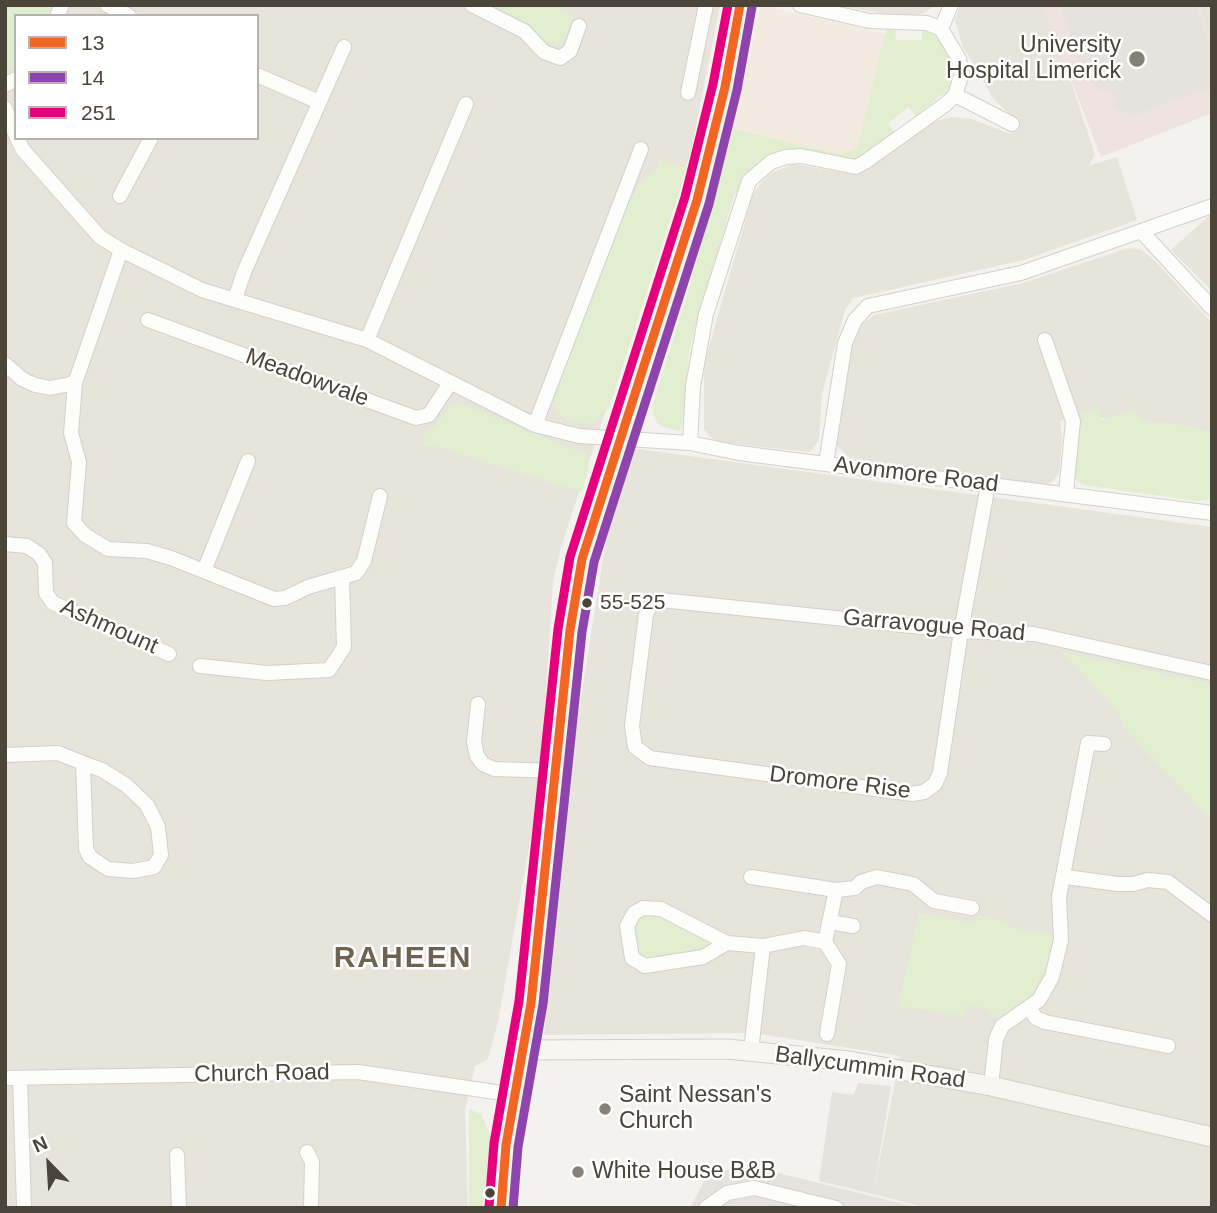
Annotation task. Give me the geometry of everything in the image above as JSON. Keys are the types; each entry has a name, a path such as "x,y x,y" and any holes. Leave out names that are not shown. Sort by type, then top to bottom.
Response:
{"main road":[{"path":"501,1208 506,1145 523,1050 576,592 585,549 697,200 725,87 740,5"},
{"name":"Ballycummin Road","path":"523,1050 627,1048 751,1051 903,1069 991,1086 1212,1137"}],"street":[{"path":"107,5 125,14"},
{"path":"472,5 524,31 544,52 560,58 569,51 579,26"},
{"path":"688,93 706,5"},
{"path":"690,443 693,386 706,314 749,181 771,162 801,156 856,167 955,95 962,74 959,59 941,29 927,23 869,21 800,5"},
{"path":"941,29 951,5"},
{"path":"236,299 244,272 344,47"},
{"path":"259,76 319,102"},
{"path":"955,95 1012,124"},
{"path":"368,340 466,104"},
{"path":"5,108 14,132"},
{"path":"18,140 23,150 100,237 121,250 202,290 368,340 535,425 579,436 620,440"},
{"path":"120,196 149,140"},
{"path":"535,425 641,149"},
{"path":"826,464 845,343 855,320 869,306 1021,273 1212,206"},
{"path":"1141,232 1212,308"},
{"path":"121,250 75,383 71,433 79,461 74,523 85,535 108,549 147,551 274,599 285,598 325,581 342,579 356,573 364,561 380,496"},
{"name":"Meadowvale","path":"148,320 416,418 429,415 450,383"},
{"path":"1045,340 1073,421 1066,493"},
{"path":"5,364 22,379 35,385 50,388 75,383"},
{"name":"Avonmore Road","path":"620,440 690,443 826,464 1212,513"},
{"path":"204,571 248,461"},
{"name":"Dromore Rise","path":"655,603 646,615 632,726 632,738 641,754 650,758 912,794 925,792 935,784 940,774 961,631 988,485"},
{"name":"Ashmount","path":"5,544 27,546 39,554 45,563 46,593 53,603 169,654"},
{"path":"200,666 267,673 329,670 344,647 342,579"},
{"name":"Garravogue Road","path":"655,603 669,599 961,631 1034,634 1212,673"},
{"path":"478,704 474,742 477,756 483,764 494,769 556,771"},
{"path":"991,1086 996,1039 1002,1026 1030,1008 1045,993 1060,953 1059,897 1066,877 1088,743 1104,744"},
{"path":"5,755 58,753 83,763 126,785 147,804 159,836 161,855 154,867 133,871 107,869 90,857 86,849 83,763"},
{"path":"751,877 836,890 855,888 861,882 877,877 913,884 934,901 972,908"},
{"path":"1066,877 1118,884 1148,880 1168,882 1212,915"},
{"path":"827,1034 839,964 825,942 836,890"},
{"path":"727,943 704,957 639,965 631,954 627,926 634,913 643,908 661,909 727,943 763,946 804,938 825,942"},
{"path":"830,922 853,926"},
{"path":"751,1051 763,946"},
{"path":"1030,1008 1036,1018 1045,1022 1168,1046"},
{"name":"Church Road","path":"13,1078 358,1072 516,1095"},
{"path":"13,1078 24,1208"},
{"path":"307,1152 312,1162 311,1208"},
{"path":"177,1155 179,1208"},
{"path":"706,1208 727,1194 754,1188 836,1208"}],"shaded area":[{"path":"5,5 720,5 691,151 562,544 553,581 540,785 498,1022 488,1059 475,1066 465,1110 468,1208 5,1208"},
{"path":"761,5 885,34 857,148 840,154 733,129"},
{"path":"836,5 937,5 920,15 890,15"},
{"path":"960,5 1042,5 1067,69 1095,155 1088,166 1117,157 1137,220 1024,260 853,298 845,310 822,394 819,440 810,452 715,442 704,429 704,364 753,194 761,183 771,173 793,164 858,175 932,122 952,117 972,119 1010,134 1018,123 993,98 963,47 955,21"},
{"name":"University Hospital Limerick","path":"1042,5 1212,5 1212,113 1101,157"},
{"name":"University Hospital Limerick","path":"1060,5 1195,5 1212,53 1209,78 1212,87 1133,116 1113,106 1118,96 1094,87 1084,76"},
{"path":"1200,5 1212,5 1212,39"},
{"path":"1212,213 1212,291 1171,250"},
{"path":"1128,248 1140,249 1155,261 1212,323 1212,432 1163,422 1148,424 1077,415 1060,421 1062,441 1059,474 1052,482 1039,486 850,458 835,444 851,349 860,326 874,315 1023,283"},
{"path":"631,448 1212,527 1212,1208 927,1208 873,1194 900,1056 754,1033 544,1035 563,811 606,540"},
{"path":"859,1083 891,1086 873,1194 819,1181 832,1092 853,1095"},
{"path":"734,1167 762,1169 920,1208 690,1208 705,1180"}],"green space":[{"path":"5,5 56,5 52,14 14,14 14,68 5,66"},
{"path":"500,5 553,5 573,16 563,42 556,46 541,41 528,25 497,12"},
{"path":"886,29 895,29 896,40 922,40 922,30 928,29 936,33 947,47 956,71 951,87 916,116 909,107 888,123 895,133 861,158 853,160 810,150 787,150 767,157 749,171 734,196 695,329 689,352 682,427 679,431 660,426 653,414 653,404 690,285 733,129 840,154 857,148"},
{"path":"660,159 687,168 609,408 592,424 567,421 555,409 555,394 629,195 634,196 639,183 656,170"},
{"path":"460,403 585,454 589,467 582,492 437,447 422,445 426,432 435,426 449,406"},
{"path":"1098,409 1102,420 1134,411 1148,424 1163,422 1212,432 1212,499 1198,501 1082,485 1075,478 1077,415"},
{"path":"1062,652 1212,684 1212,821 1122,726 1118,712"},
{"path":"919,913 975,923 978,915 1008,922 1008,927 1055,935 1053,953 1039,992 1019,1008 993,1017 987,1009 966,1005 964,1016 898,1006"},
{"path":"640,915 662,915 711,941 711,945 706,951 650,960 637,956 634,924"},
{"path":"469,1109 481,1114 491,1136 483,1208 469,1208"}],"transit line":[{"name":"251","path":"489,1207 494,1143 519,1001 558,629 570,557 685,197 713,84 728,5"},
{"name":"13","path":"501,1208 506,1145 531,1003 570,630 582,559 697,200 725,87 740,5"},
{"name":"14","path":"513,1208 518,1147 543,1004 582,632 594,562 709,204 737,90 752,7"}],"place":[{"name":"University Hospital Limerick","path":"1137,59"},
{"name":"55-525","path":"587,603"},
{"name":"Saint Nessan's Church","path":"605,1109"},
{"name":"White House B&B","path":"578,1172"}],"district":[{"name":"RAHEEN","path":"403,959"}]}
